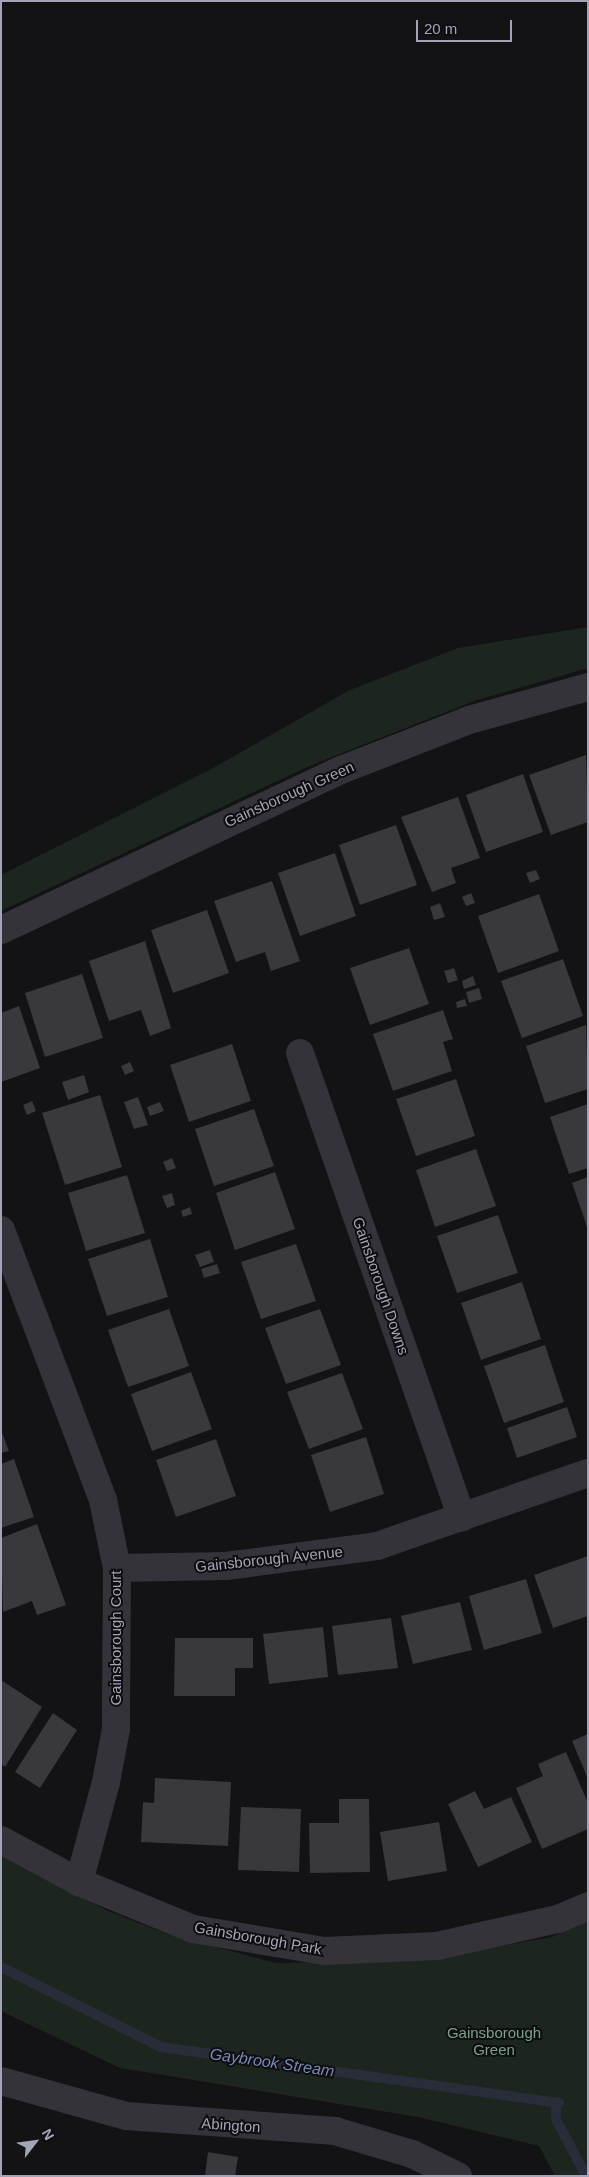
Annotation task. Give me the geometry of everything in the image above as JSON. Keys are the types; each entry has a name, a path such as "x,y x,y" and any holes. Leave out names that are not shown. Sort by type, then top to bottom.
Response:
{"street":[{"name":"Gainsborough Green","path":"1,930 341,770 468,720 588,688"},
{"name":"Gainsborough Downs","path":"300,1053 462,1518"},
{"name":"Gainsborough Court","path":"1,1230 103,1500 117,1568 116,1729 106,1782 79,1882"},
{"name":"Gainsborough Avenue","path":"117,1568 306,1558 377,1546 588,1473"},
{"name":"Gainsborough Park","path":"1,1840 79,1882 194,1929 324,1951 437,1946 558,1920 588,1906"},
{"name":"Abington","path":"1,2081 126,2116 335,2131 412,2154 458,2176"}],"green space":[{"path":"588,627 588,668 474,701 307,767 1,911 1,875 217,766 350,690 458,648"},
{"name":"Gainsborough Green","path":"1,1855 106,1910 167,1934 276,1963 423,1960 552,1937 588,1920 588,2176 555,2176 539,2146 418,2117 120,2068 1,2011"}],"building":[{"path":"586,755 588,822 551,835 529,775"},
{"path":"523,774 543,832 486,852 466,795"},
{"path":"458,797 480,858 451,868 456,883 432,892 401,817"},
{"path":"396,825 417,885 360,905 339,845"},
{"path":"335,853 356,916 300,936 278,873"},
{"path":"536,870 540,879 530,883 526,873"},
{"path":"272,881 300,961 271,971 265,952 236,962 214,901"},
{"path":"471,893 475,903 466,906 462,897"},
{"path":"539,894 559,951 498,973 478,916"},
{"path":"440,903 445,917 434,920 430,907"},
{"path":"207,910 229,973 173,993 151,930"},
{"path":"145,941 171,1028 150,1036 141,1010 109,1021 89,961"},
{"path":"409,948 429,1004 370,1025 350,968"},
{"path":"563,959 583,1016 522,1038 501,981"},
{"path":"454,968 458,980 448,983 444,971"},
{"path":"82,974 103,1038 45,1057 25,993"},
{"path":"473,976 476,985 464,989 462,981"},
{"path":"479,988 482,999 469,1003 466,992"},
{"path":"465,999 467,1006 457,1008 456,1002"},
{"path":"19,1006 40,1068 1,1082 1,1013"},
{"path":"443,1010 453,1039 443,1042 452,1071 393,1091 373,1034"},
{"path":"586,1025 588,1089 545,1103 526,1046"},
{"path":"232,1044 251,1101 189,1122 170,1065"},
{"path":"130,1062 134,1071 125,1075 121,1066"},
{"path":"84,1075 89,1092 68,1100 62,1082"},
{"path":"456,1079 475,1136 416,1156 396,1099"},
{"path":"100,1095 122,1167 65,1185 42,1113"},
{"path":"138,1097 148,1125 134,1129 124,1102"},
{"path":"32,1101 36,1111 27,1115 23,1105"},
{"path":"160,1102 164,1111 150,1116 147,1107"},
{"path":"588,1104 588,1168 569,1174 550,1117"},
{"path":"254,1109 274,1166 214,1186 195,1129"},
{"path":"476,1149 496,1206 435,1227 416,1170"},
{"path":"172,1158 176,1168 167,1171 163,1162"},
{"path":"275,1172 295,1229 235,1250 216,1193"},
{"path":"127,1175 145,1233 86,1251 68,1193"},
{"path":"588,1177 588,1227 587,1227 572,1183"},
{"path":"172,1193 175,1205 167,1208 162,1196"},
{"path":"190,1207 192,1214 183,1217 181,1211"},
{"path":"498,1215 518,1273 457,1293 437,1236"},
{"path":"150,1239 168,1297 107,1316 88,1259"},
{"path":"296,1244 316,1301 261,1319 241,1262"},
{"path":"210,1250 214,1262 200,1267 195,1255"},
{"path":"217,1264 220,1273 204,1278 201,1269"},
{"path":"522,1282 541,1339 481,1360 461,1303"},
{"path":"169,1309 189,1366 128,1387 108,1330"},
{"path":"320,1309 341,1365 286,1384 265,1328"},
{"path":"545,1345 564,1402 504,1423 484,1366"},
{"path":"191,1372 212,1429 152,1451 131,1394"},
{"path":"342,1373 363,1429 309,1449 287,1392"},
{"path":"567,1407 577,1437 517,1458 507,1428"},
{"path":"1,1430 9,1451 1,1453"},
{"path":"366,1437 384,1494 330,1512 311,1455"},
{"path":"216,1439 236,1496 176,1517 156,1460"},
{"path":"14,1459 34,1517 1,1528 1,1464"},
{"path":"37,1524 66,1605 37,1615 32,1601 3,1612 1,1538"},
{"path":"588,1556 588,1616 553,1628 534,1575"},
{"path":"526,1579 542,1633 484,1650 469,1596"},
{"path":"460,1602 472,1650 413,1664 401,1616"},
{"path":"391,1618 398,1668 338,1675 332,1626"},
{"path":"323,1627 328,1677 269,1684 263,1634"},
{"path":"175,1638 253,1638 253,1668 235,1668 235,1696 174,1696"},
{"path":"1,1680 42,1707 5,1767 1,1764"},
{"path":"53,1713 77,1730 40,1788 15,1772"},
{"path":"588,1734 588,1779 572,1741"},
{"path":"566,1752 588,1803 588,1829 542,1849 516,1788 543,1776 538,1764"},
{"path":"155,1778 231,1782 228,1846 141,1842 143,1802 154,1803"},
{"path":"475,1791 484,1809 511,1797 532,1842 478,1867 448,1804"},
{"path":"339,1799 369,1799 370,1872 310,1873 309,1823 339,1823"},
{"path":"241,1807 301,1809 299,1872 238,1870"},
{"path":"439,1822 447,1871 388,1881 380,1832"},
{"path":"208,2152 238,2157 235,2176 205,2176"}],"waterway":[{"name":"Gaybrook Stream","path":"1,1967 161,2047 559,2103"},
{"path":"556,2102 556,2119 586,2176"}]}
